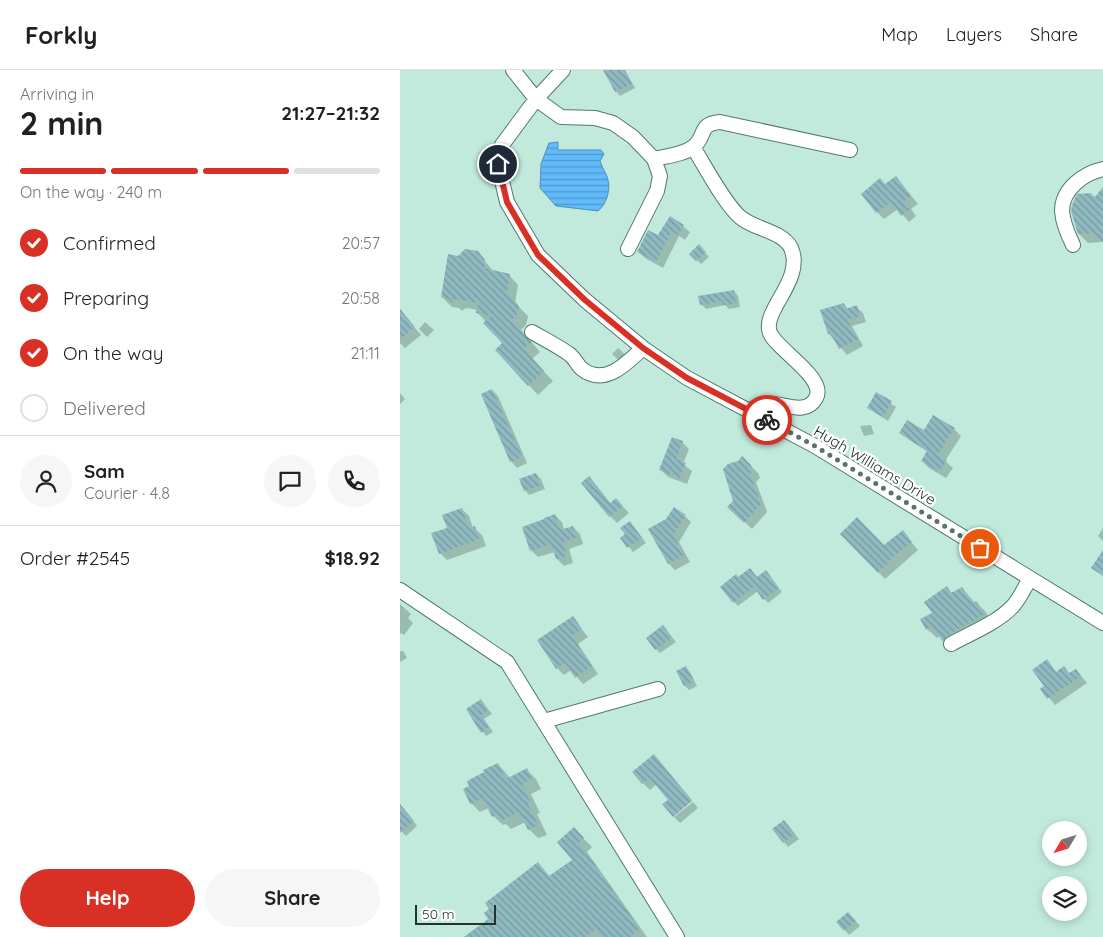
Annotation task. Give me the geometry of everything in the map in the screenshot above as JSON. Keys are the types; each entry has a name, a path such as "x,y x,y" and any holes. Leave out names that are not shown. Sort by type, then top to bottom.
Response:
{"street":[{"path":"513,70 536,99 562,117 595,118 613,123 633,137 654,159 660,176 656,191 628,248"},
{"name":"Hugh Williams Drive","path":"563,70 536,99 502,145 498,164 507,202 538,255 585,300 643,348 687,378 815,446 1103,622"},
{"path":"654,159 686,152 698,142 704,128 710,123 720,122 850,150"},
{"path":"693,147 732,208 741,218 786,240 791,249 794,265 789,282 768,322 769,331 774,339 811,374 818,391 816,399 807,406 794,408 768,403 749,411"},
{"path":"1073,245 1064,226 1062,209 1068,192 1082,177 1093,171 1103,169"},
{"path":"532,332 570,354 581,368 588,373 601,375 612,374 622,368 643,348"},
{"path":"952,644 990,623 1011,608 1021,596 1030,579"},
{"path":"400,590 507,662 677,937"},
{"path":"544,721 658,689"}],"water":[{"path":"558,142 558,150 601,150 604,154 600,161 609,188 605,201 598,211 556,206 540,188 541,164 549,143"}],"building":[{"path":"603,70 625,70 632,84 615,92"},
{"path":"896,176 911,196 904,201 910,209 901,216 891,202 876,213 861,194 880,178 885,184"},
{"path":"1103,187 1103,242 1092,233 1078,234 1071,211 1077,194 1090,193 1095,197"},
{"path":"670,216 684,225 678,235 672,231 656,262 637,252 648,230 658,235"},
{"path":"699,244 706,252 696,261 689,254"},
{"path":"465,249 478,251 485,260 484,268 510,274 507,292 519,306 517,315 512,320 525,337 532,342 524,349 544,371 528,386 495,350 502,343 483,323 491,316 476,313 478,303 456,299 452,303 449,299 441,297 448,254 458,256"},
{"path":"734,290 736,303 723,305 722,301 700,305 698,296"},
{"path":"844,303 846,309 857,305 860,316 847,320 858,339 839,349 831,334 828,334 820,310"},
{"path":"400,309 415,327 400,339"},
{"path":"492,389 522,457 510,462 481,394"},
{"path":"876,392 892,401 883,417 867,408"},
{"path":"933,415 955,428 938,454 947,460 939,472 921,461 927,451 899,433 907,420 924,430"},
{"path":"672,437 683,441 676,459 686,463 680,478 659,470"},
{"path":"742,456 751,465 753,471 750,474 761,504 744,523 727,507 733,501 723,469 728,464 738,461"},
{"path":"536,473 541,485 524,491 519,479"},
{"path":"589,476 610,503 616,498 623,506 609,517 581,483"},
{"path":"674,507 686,515 673,535 684,555 668,564 648,529 666,519"},
{"path":"462,508 469,528 475,526 479,539 439,554 431,533 447,528 442,515"},
{"path":"555,514 560,530 573,526 577,537 563,542 567,556 556,559 551,544 530,551 522,527"},
{"path":"857,517 884,545 903,530 912,542 894,556 878,573 840,534"},
{"path":"630,521 642,538 627,548 620,538 625,534 620,528"},
{"path":"1103,550 1103,576 1091,568"},
{"path":"750,568 757,577 766,570 779,588 763,600 754,587 733,603 720,587 736,574 738,577"},
{"path":"947,586 951,593 962,587 973,603 976,601 985,614 947,636 943,642 932,626 926,630 920,619 932,613 924,602"},
{"path":"573,616 582,629 572,636 592,666 575,678 565,663 556,669 537,640"},
{"path":"663,625 672,637 655,650 646,638"},
{"path":"1047,659 1056,672 1064,666 1069,673 1076,669 1081,676 1047,699 1040,689 1044,686 1032,670"},
{"path":"686,666 694,681 684,686 676,671"},
{"path":"481,699 488,710 481,715 489,727 481,733 466,709"},
{"path":"654,754 692,801 673,817 662,804 668,800 650,778 642,784 632,772"},
{"path":"498,763 506,779 527,768 532,779 522,784 531,803 528,805 538,825 528,830 519,812 501,821 497,814 492,817 483,798 470,804 463,789 469,786 467,781"},
{"path":"400,804 414,821 400,833"},
{"path":"784,820 795,834 783,843 772,829"},
{"path":"574,827 584,838 579,842 640,929 633,934 635,937 602,937 596,929 585,937 464,937 488,919 484,913 489,909 485,903 538,862 549,876 572,860 557,842"},
{"path":"848,912 856,921 844,931 836,922"}],"way so far":[{"path":"767,420 815,446 980,548"}],"route":[{"path":"498,164 507,202 538,255 585,300 643,348 687,378 767,420"}]}
